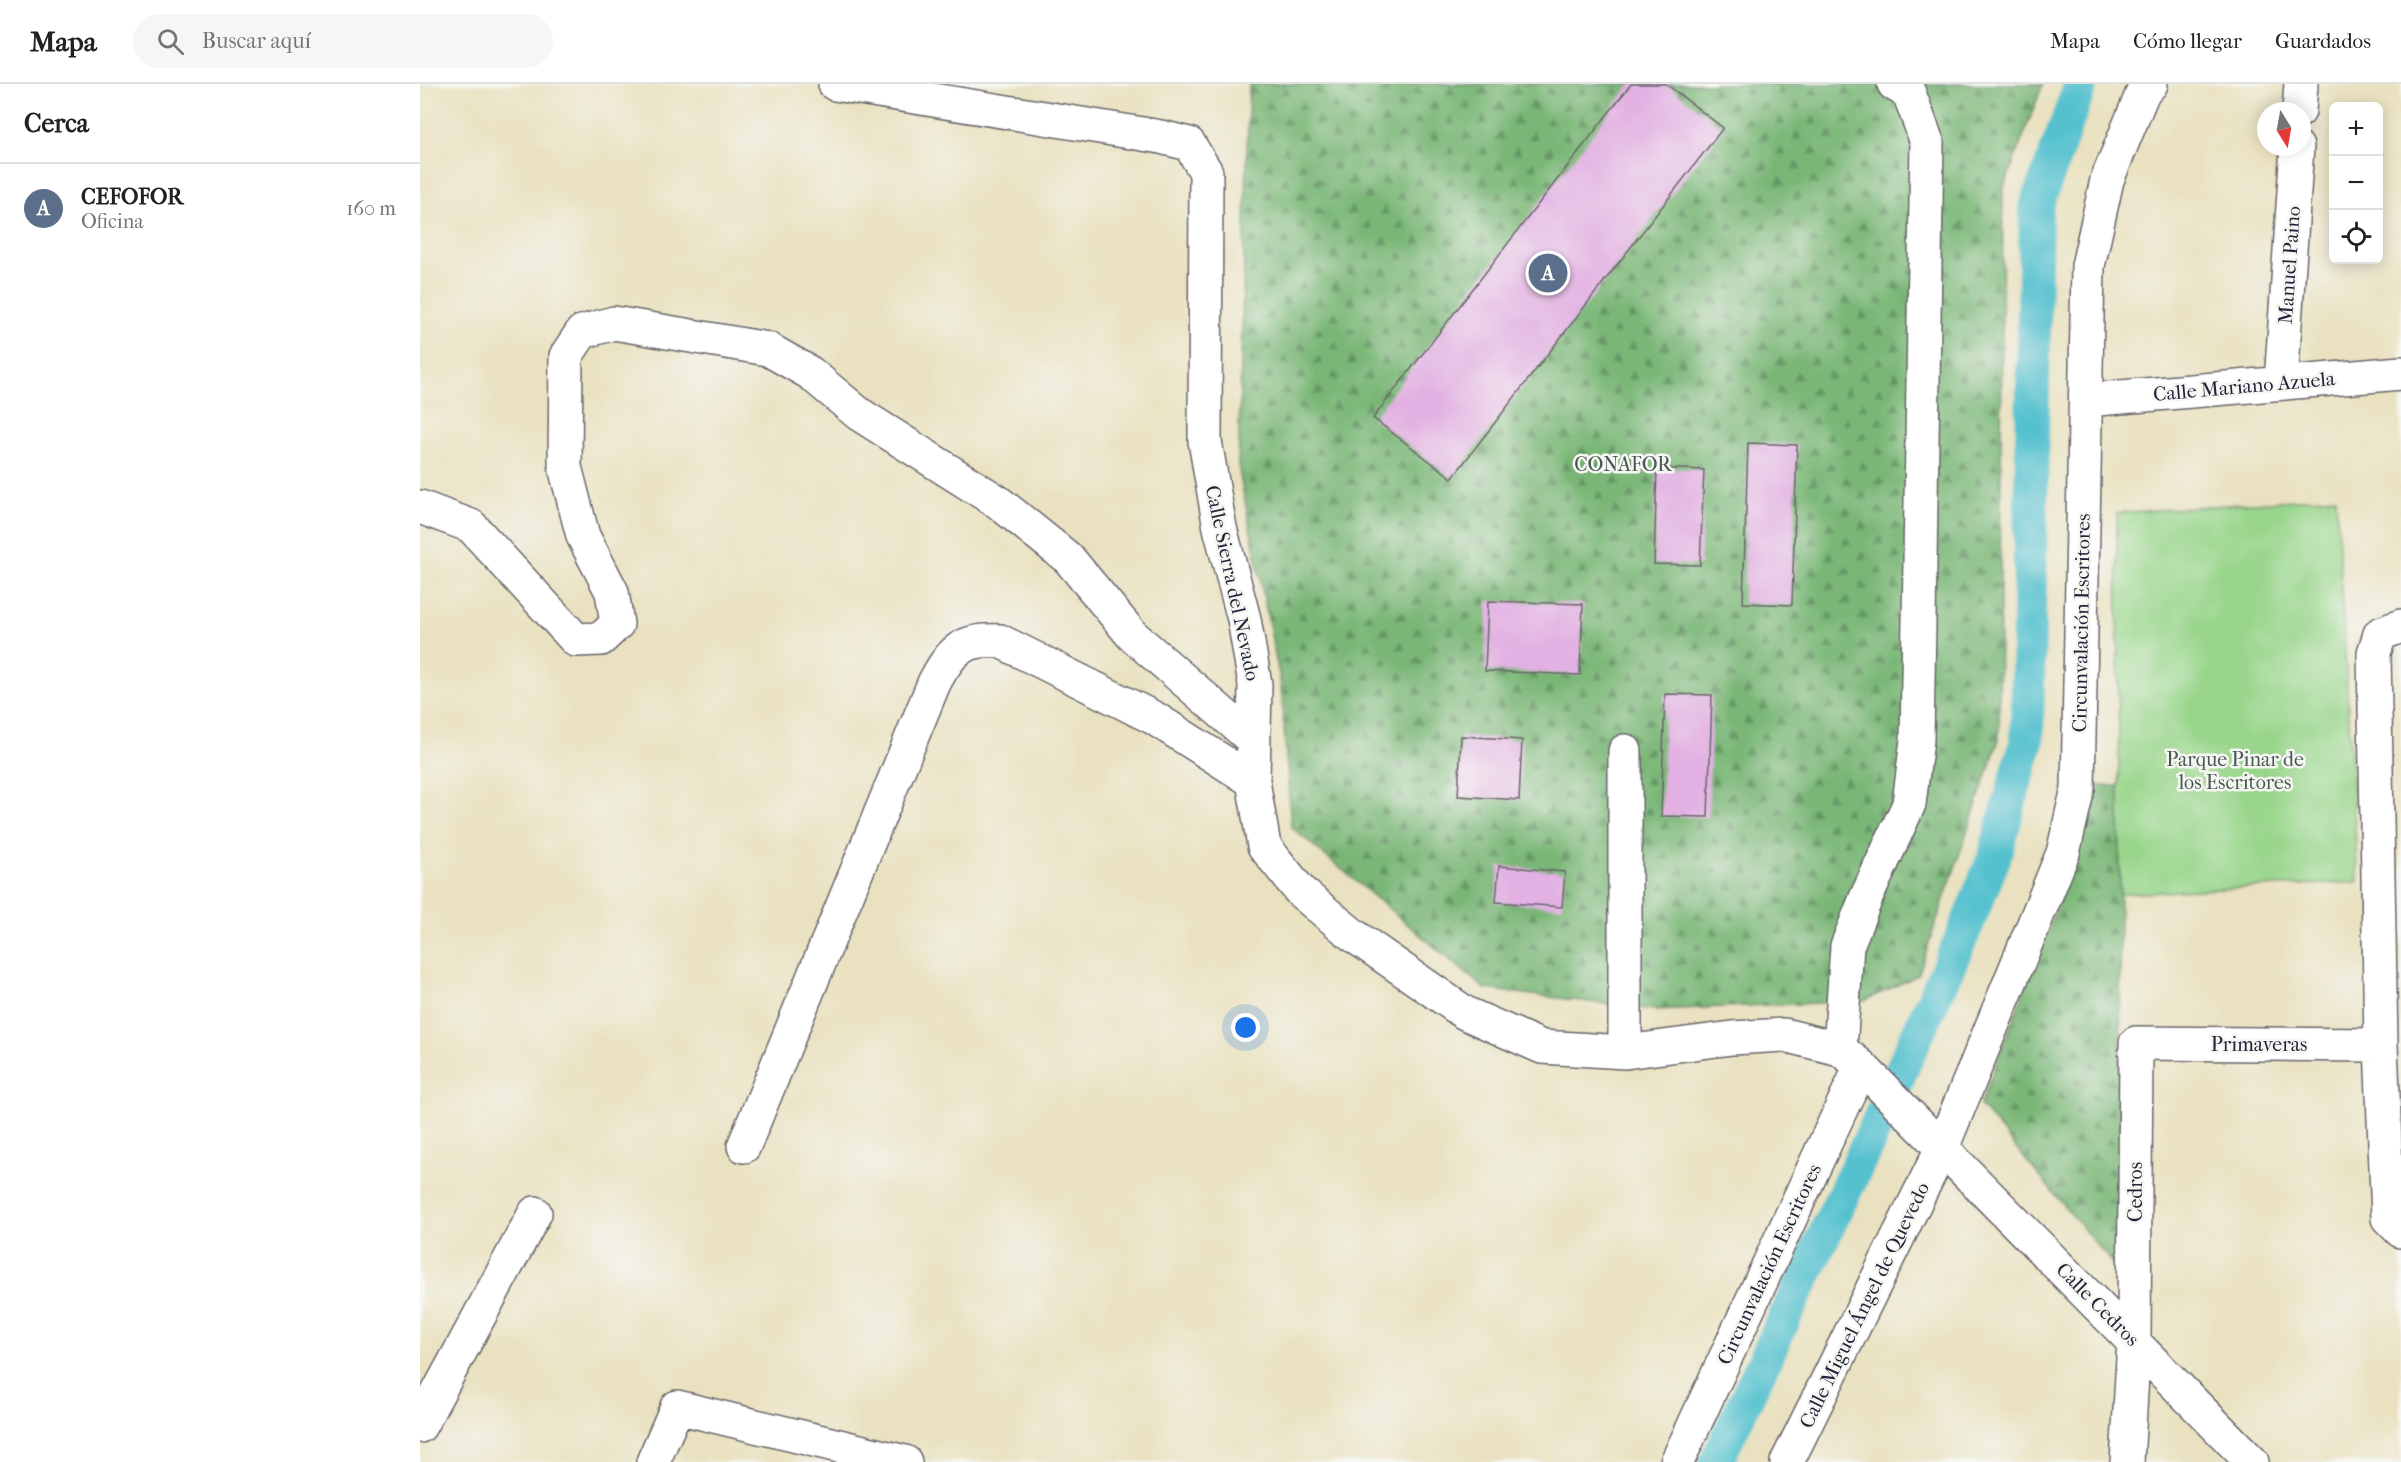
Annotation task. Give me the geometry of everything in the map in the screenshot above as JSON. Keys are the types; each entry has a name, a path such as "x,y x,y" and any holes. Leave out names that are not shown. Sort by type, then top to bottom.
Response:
{"street":[{"name":"Calle Sierra del Nevado","path":"835,84 1161,137 1189,144 1206,172 1205,441 1220,528 1244,619 1253,674 1253,781 1264,846 1301,892 1353,935 1465,1013 1542,1047 1624,1052 1732,1038 1784,1035 1859,1066"},
{"path":"1894,84 1909,93 1927,142 1917,740 1909,804 1847,946 1859,1066 1942,1148"},
{"name":"Circunvalación Escritores","path":"1942,1148 2062,853 2078,788 2088,266 2107,180 2143,92 2151,84"},
{"path":"2300,102 2301,84"},
{"name":"Manuel Paino","path":"2281,383 2295,156"},
{"path":"420,507 471,526 576,640 601,639 617,624 612,592 583,536 565,467 566,356 582,332 614,324 768,349 810,373 859,414 998,502 1069,559 1132,635 1252,739"},
{"name":"Calle Mariano Azuela","path":"2086,400 2401,373"},
{"path":"2401,626 2380,634 2374,653 2390,878 2381,1045 2388,1218 2401,1231"},
{"path":"744,1146 934,683 948,656 977,639 1000,641 1154,718 1253,781"},
{"path":"1624,1052 1625,751"},
{"name":"Primaveras","path":"2136,1043 2381,1045"},
{"name":"Cedros","path":"2127,1462 2134,1341 2136,1043"},
{"name":"Circunvalación Escritores","path":"1677,1462 1859,1066"},
{"name":"Calle Cedros","path":"1942,1148 2252,1462"},
{"name":"Calle Miguel Ángel de Quevedo","path":"1787,1462 1942,1148"},
{"path":"420,1426 535,1213"},
{"path":"653,1462 677,1407 905,1462"}],"green space":[{"name":"CONAFOR","path":"1249,84 2043,84 2003,190 1999,739 1918,975 1864,1001 1654,1010 1485,989 1291,827 1281,685 1238,465"},
{"name":"Parque Pinar de los Escritores","path":"2336,497 2358,882 2120,894 2117,513"},
{"path":"2094,786 2119,786 2122,1275 1980,1105 2073,865"}],"building":[{"path":"1631,84 1666,84 1723,128 1452,478 1373,418"},
{"path":"1748,443 1797,445 1792,605 1743,603"},
{"path":"1657,468 1704,470 1700,565 1654,564"},
{"path":"1488,601 1583,604 1580,675 1485,671"},
{"path":"1665,694 1712,695 1708,817 1661,816"},
{"path":"1461,736 1522,740 1519,800 1458,796"},
{"path":"1499,866 1565,872 1562,907 1496,902"}],"waterway":[{"path":"1716,1462 1876,1126 1964,932 1994,858 2027,740 2036,207 2081,84"}],"place":[{"name":"CEFOFOR","path":"1548,273"}]}
